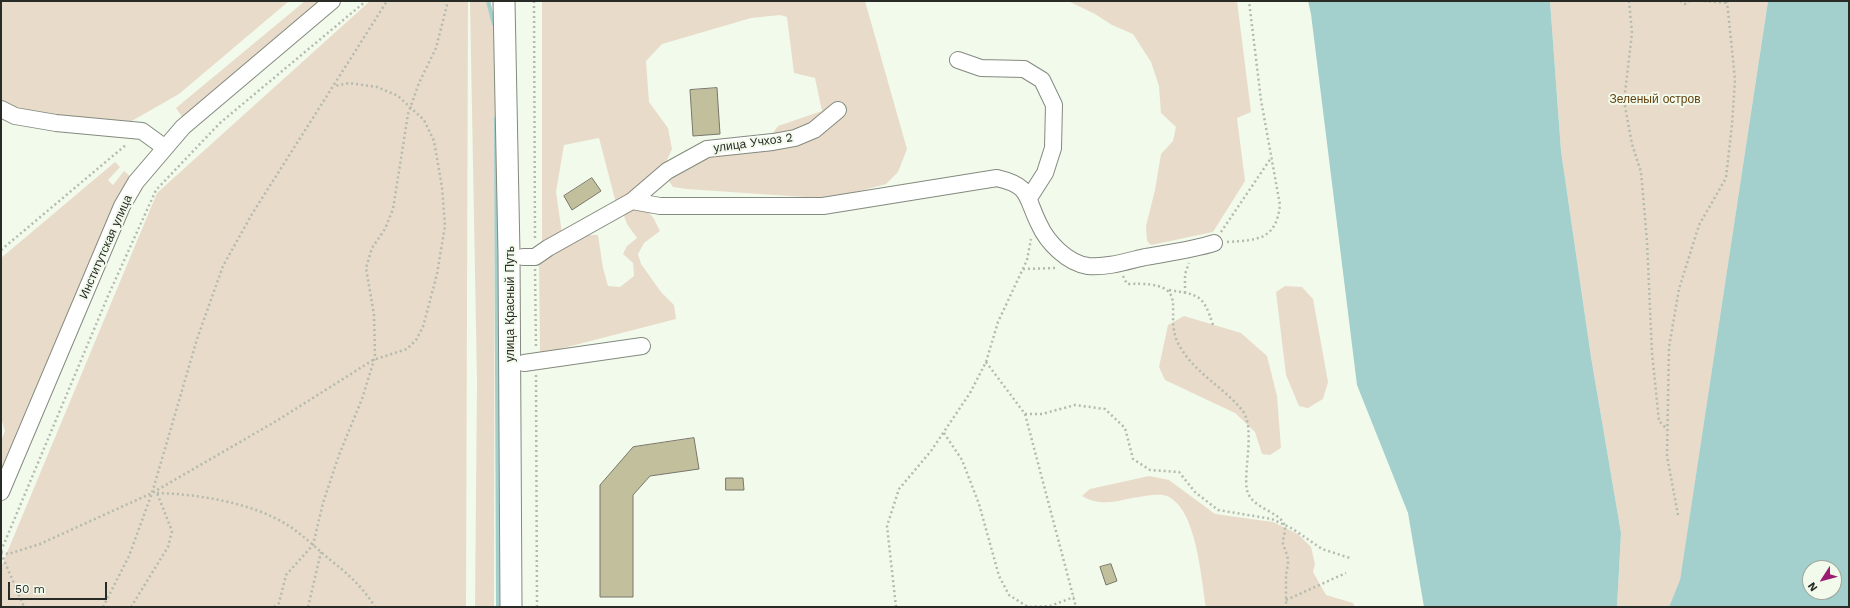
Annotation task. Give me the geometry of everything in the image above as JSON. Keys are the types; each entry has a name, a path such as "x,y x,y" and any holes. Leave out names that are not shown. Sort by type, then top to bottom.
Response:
{"main road":[{"name":"улица Красный Путь","path":"504,1 510,254 511,607"},
{"name":"улица Красный Путь","path":"519,1 529,257 530,362 524,607"}],"street":[{"name":"Институтская улица","path":"1,492 122,206 136,182 164,147 183,127 332,1"},
{"path":"958,60 981,68 1024,69 1042,80 1054,105 1053,148 1045,173 1029,198"},
{"path":"1,109 15,116 56,123 142,131 164,147"},
{"name":"улица Учхоз 2","path":"529,257 632,201 667,171 707,149 773,142 795,138 814,130 838,110"},
{"path":"632,201 660,206 822,206 997,178 1014,182 1023,189 1029,198 1039,225 1063,255 1088,266 1111,264 1208,245"},
{"path":"530,362 642,346"}],"path":[{"path":"24,607 1,552 108,296 156,190 220,123 366,1"},
{"path":"103,607 129,556 152,493 197,339 223,266 256,207 387,1"},
{"path":"274,607 279,602 286,575 313,545 323,504 362,399 374,357 374,315 366,268 372,248 385,229 393,208 401,152 410,106 436,48 448,1"},
{"path":"534,1 529,257 530,362 537,607"},
{"path":"1208,245 1256,240 1272,230 1278,220 1280,205 1261,100 1249,1"},
{"path":"1629,1 1632,34 1624,101 1632,144 1642,172 1652,353 1659,421 1666,428"},
{"path":"1680,1 1685,4 1690,1"},
{"path":"1678,515 1667,456 1666,428 1669,347 1678,289 1699,225 1726,178 1735,80 1728,2 1704,1"},
{"path":"1,552 8,554 40,544 152,493 278,420 373,360 407,349 416,340 423,327 437,274 445,226 442,187 434,140 424,120 398,96 377,87 350,83 334,86"},
{"path":"1,250 142,131"},
{"path":"1185,293 1185,274 1189,260 1208,245 1271,158"},
{"path":"896,607 887,526 899,489 944,433 970,393 986,362 998,322 1027,260 1036,217"},
{"path":"1111,264 1120,271 1127,284 1159,285 1168,290 1194,294 1202,299 1213,325"},
{"path":"1168,290 1172,298 1174,335 1181,350 1243,411 1248,424 1247,491 1254,501 1265,511 1282,520 1285,525 1285,536 1283,543 1288,562 1286,607"},
{"path":"986,362 1025,414 1076,607"},
{"path":"1025,414 1042,414 1075,405 1105,409 1125,428 1133,459 1150,470 1178,472 1195,492 1218,510 1272,519 1285,525 1322,549 1350,558"},
{"path":"944,433 962,460 979,504 1000,576 1009,595 1028,607 1050,606 1074,597"},
{"path":"152,493 192,495 263,513 288,526 356,581 375,607"},
{"path":"131,607 168,547 172,531 157,493"},
{"path":"308,607 321,552"},
{"path":"1286,600 1346,573"}],"green space":[{"path":"1,1 289,1 179,94 123,126 54,119 1,103"},
{"path":"305,1 325,1 183,118 176,108"},
{"path":"370,1 468,1 466,607 1,607 1,567 157,193"},
{"path":"470,1 490,1 495,22 494,607 475,607 477,382"},
{"path":"542,1 865,1 907,149 898,172 886,184 856,192 819,198 673,187 669,181 672,172 699,160 746,145 762,136 772,134 778,126 822,111 815,78 794,73 787,17 780,15 751,18 662,44 646,61 649,102 668,128 672,149 661,173 616,203 599,138 564,145 556,192 562,233 542,243"},
{"path":"1068,1 1237,1 1251,112 1237,118 1245,181 1213,232 1151,245 1147,241 1146,226 1155,190 1161,154 1173,141 1176,127 1161,113 1159,86 1151,62 1133,34 1112,25 1095,14"},
{"name":"Зеленый остров","path":"1550,1 1768,1 1680,581 1669,607 1617,607 1621,533 1591,357 1561,151"},
{"path":"115,162 120,167 108,180 113,185 124,171 130,176 1,475 1,441 5,431 1,418 1,258"},
{"path":"640,201 654,219 660,231 644,243 638,254 641,264 661,292 674,305 676,319 540,354 539,258 587,235 598,235 603,268 608,286 620,287 634,276 633,263 623,254 627,246 637,238 627,224 623,213"},
{"path":"1285,286 1302,287 1313,299 1328,382 1323,399 1308,408 1299,406 1286,375 1276,292"},
{"path":"1184,316 1241,333 1267,356 1277,396 1281,448 1270,455 1262,454 1255,432 1235,413 1165,380 1159,367 1168,325"},
{"path":"1149,476 1169,480 1215,514 1273,522 1298,534 1311,547 1315,564 1313,572 1326,595 1353,603 1355,607 1206,607 1192,531 1186,516 1178,505 1169,497 1161,495 1107,502 1094,501 1082,496 1090,489"}],"water":[{"path":"1308,1 1550,1 1561,151 1591,357 1621,533 1617,607 1424,607 1408,513 1357,385 1311,14"},
{"path":"1768,1 1849,1 1849,607 1669,607 1680,580"}],"building":[{"path":"717,88 720,134 693,136 690,90"},
{"path":"592,178 601,191 572,210 564,196"},
{"path":"694,438 699,469 650,476 633,495 633,597 600,597 600,485 633,447"},
{"path":"726,478 743,478 744,490 726,490"},
{"path":"1111,564 1117,581 1106,585 1100,567"}],"waterway":[{"path":"488,1 494,24"},
{"path":"496,118 498,607"}]}
